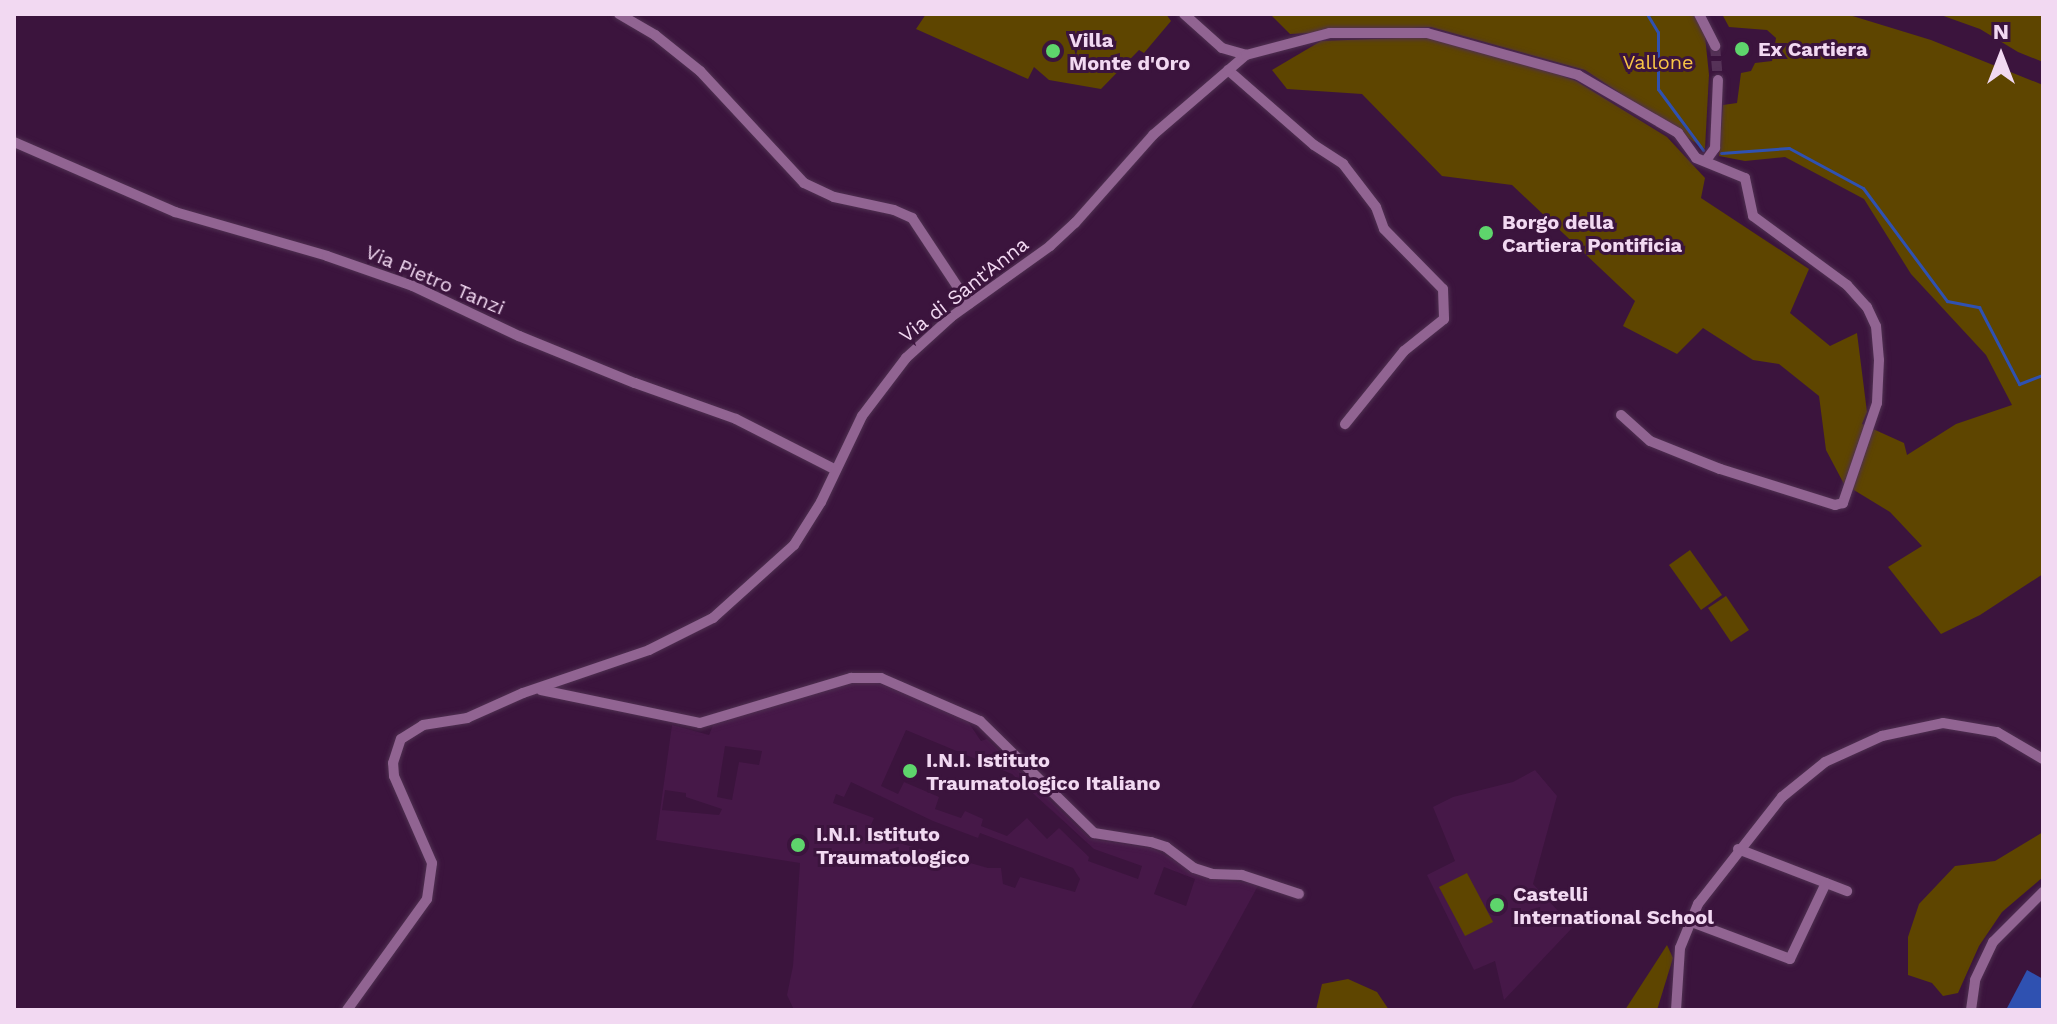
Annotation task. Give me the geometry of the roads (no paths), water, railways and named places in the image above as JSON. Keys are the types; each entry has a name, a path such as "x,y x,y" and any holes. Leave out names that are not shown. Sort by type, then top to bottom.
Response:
{"street":[{"path":"619,14 655,35 700,71 800,180 834,197 894,210 912,218 969,304"},
{"path":"1184,14 1222,48 1246,55"},
{"path":"1699,14 1715,46"},
{"name":"Via di Sant'Anna","path":"347,1010 427,899 432,863 394,776 395,750 401,739 423,725 467,718 649,650 713,618 794,545 821,502 834,469 862,416 889,377 917,346 969,304 1025,266 1075,223 1153,135 1246,55 1330,33 1427,33 1578,75 1678,133 1696,158 1707,159 1745,178 1753,216 1847,285 1867,307 1876,326 1879,360 1877,403 1843,503 1835,505 1720,469 1650,441 1621,415"},
{"path":"1228,70 1314,145 1343,164 1376,207 1384,229 1443,289 1444,319 1404,351 1345,424"},
{"path":"1707,159 1715,148 1718,80"},
{"name":"Via Pietro Tanzi","path":"14,142 175,212 327,256 413,286 519,336 635,383 736,419 834,469"},
{"path":"539,689 700,723 851,678 881,678 980,721 1094,833 1151,842 1212,874 1242,875 1299,894"},
{"path":"1676,1010 1680,948 1689,921 1738,849 1782,797 1837,755 1882,736 1937,723 1971,725 2003,734 2043,759"},
{"path":"1738,849 1847,891"},
{"path":"1689,921 1790,959 1826,883"},
{"path":"1971,1010 1975,980 1993,942 2043,892"}],"water":[{"path":"2027,970 2043,979 2043,1010 2006,1010"}],"waterway":[{"path":"1647,14 1658,32 1658,89 1703,150"},
{"path":"1721,153 1789,148 1863,188 1947,301 1979,307 2019,384 2043,375"}],"tunnel":[{"path":"1715,46 1718,80"}],"place":[{"name":"Ex Cartiera","path":"1742,49"},
{"name":"Villa Monte d'Oro","path":"1053,51"},
{"name":"Borgo della Cartiera Pontificia","path":"1486,233"},
{"name":"I.N.I. Istituto Traumatologico Italiano","path":"910,771"},
{"name":"I.N.I. Istituto Traumatologico","path":"798,845"},
{"name":"Castelli International School","path":"1497,905"}],"park label":[{"name":"Vallone","path":"1658,62"}]}
